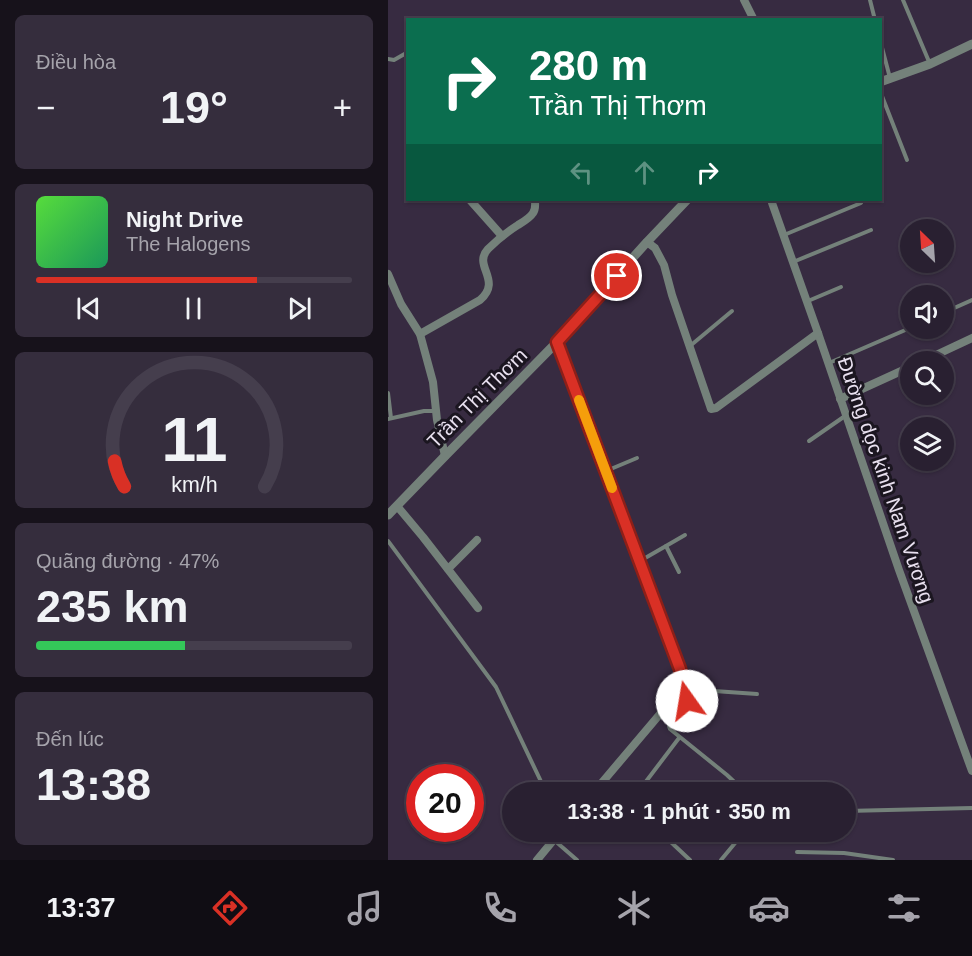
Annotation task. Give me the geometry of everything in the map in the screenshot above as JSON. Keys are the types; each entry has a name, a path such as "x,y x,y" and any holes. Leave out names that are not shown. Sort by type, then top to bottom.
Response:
{"street":[{"path":"744,0 753,18"},
{"path":"882,81 930,64 972,44"},
{"path":"471,201 502,236"},
{"path":"420,334 485,296 489,290 489,280 482,259 485,251 532,215 536,206 535,201"},
{"name":"Trần Thị Thơm","path":"388,515 557,342 686,201"},
{"name":"Đường dọc kinh Nam Vương","path":"771,201 899,570 972,771"},
{"path":"647,242 655,248 664,265 689,346 713,409 818,333"},
{"path":"388,274 401,304 420,334 433,382 445,456"},
{"path":"944,351 972,338"},
{"path":"557,342 683,681 682,686 602,782"},
{"path":"840,399 900,372"},
{"path":"397,506 478,608"},
{"path":"448,569 477,540"},
{"path":"537,860 552,842"}],"lane":[{"path":"870,0 874,18"},
{"path":"903,0 930,64"},
{"path":"882,48 890,78"},
{"path":"388,59 394,60 406,53"},
{"path":"882,96 907,160"},
{"path":"783,235 861,203"},
{"path":"793,262 871,230"},
{"path":"807,301 841,287"},
{"path":"954,309 972,300"},
{"path":"689,346 732,312"},
{"path":"829,364 900,332"},
{"path":"388,393 389,418 436,411"},
{"path":"809,441 846,415"},
{"path":"606,472 637,458"},
{"path":"639,561 685,535"},
{"path":"388,541 496,687 541,782"},
{"path":"666,546 679,572"},
{"path":"682,686 700,690 757,694"},
{"path":"682,686 687,701 669,726 670,729 734,782"},
{"path":"646,782 679,738"},
{"path":"856,811 972,808"},
{"path":"556,842 577,860"},
{"path":"671,842 690,860"},
{"path":"721,860 736,842"},
{"path":"797,852 844,853 893,860"}],"slow traffic":[{"path":"579,400 612,488"}],"route":[{"path":"617,276 557,342 680,669 682,688 687,701"}]}
